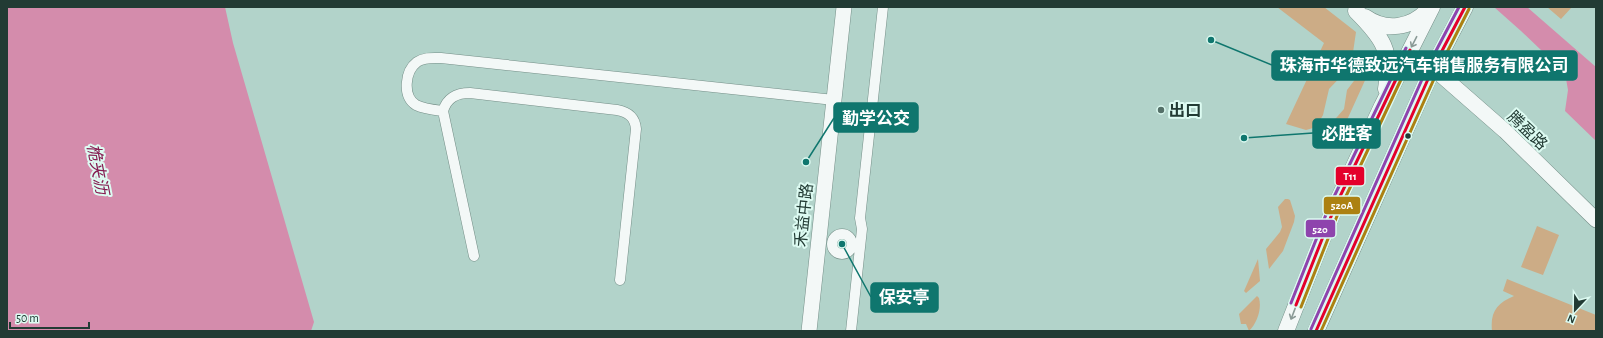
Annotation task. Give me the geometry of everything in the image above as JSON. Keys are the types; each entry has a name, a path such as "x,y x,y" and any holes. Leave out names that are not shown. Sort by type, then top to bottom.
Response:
{"main road":[{"path":"1354,9 1376,23 1391,27 1402,26 1414,22 1431,7"},
{"path":"1286,331 1334,209 1382,106 1431,7"},
{"path":"1354,9 1368,23 1376,34 1388,57 1389,74 1382,106"},
{"path":"1316,331 1433,68 1462,11"}],"street":[{"name":"禾益中路","path":"809,331 826,241 834,100 844,7"},
{"path":"850,331 856,246 862,229 860,218 883,7"},
{"path":"444,111 417,105 411,100 406,85 412,67 418,61 428,58 441,58 834,100"},
{"name":"腾盈路","path":"1433,68 1505,131 1596,220"},
{"path":"474,256 444,111 452,96 465,93 616,110 625,112 632,117 636,125 620,280"},
{"path":"826,241 842,254 848,252 856,246"}],"shaded area":[{"path":"1277,7 1324,7 1356,32 1351,66 1329,89 1323,115 1319,122 1313,128 1306,130 1286,124 1324,43"},
{"path":"1547,7 1572,7 1561,19"},
{"path":"1373,56 1372,65 1337,142 1330,143 1330,125 1344,109 1347,90"},
{"path":"1285,199 1290,200 1295,216 1294,222 1283,251 1269,269 1266,249 1280,232 1282,227 1278,207"},
{"path":"1537,226 1559,235 1543,275 1521,267"},
{"path":"1258,259 1260,281 1246,293 1244,291"},
{"path":"1507,279 1596,315 1596,331 1492,331 1492,318 1496,309 1503,302 1514,296 1503,291"},
{"path":"1257,296 1259,298 1260,307 1256,320 1249,331 1246,324 1241,324 1239,314"}],"water":[{"name":"桅夹沥","path":"7,7 225,7 233,43 314,322 311,331 7,331"},
{"path":"1494,7 1527,7 1596,67 1596,141 1565,111 1568,90 1565,73"}],"transit line":[{"name":"520","path":"1311,329 1428,66 1459,7"},
{"name":"T11","path":"1316,331 1433,68 1465,7"},
{"name":"520A","path":"1321,331 1438,70 1469,9"},
{"name":"520","path":"1291,303 1329,207 1406,48"},
{"name":"T11","path":"1296,305 1334,209 1410,50"},
{"name":"520A","path":"1301,307 1339,211 1414,52"}],"place":[{"name":"珠海市华德致远汽车销售服务有限公司","path":"1211,40"},
{"name":"出口","path":"1161,110"},
{"name":"必胜客","path":"1244,138"},
{"name":"勤学公交","path":"806,162"},
{"name":"保安亭","path":"842,244"}]}
